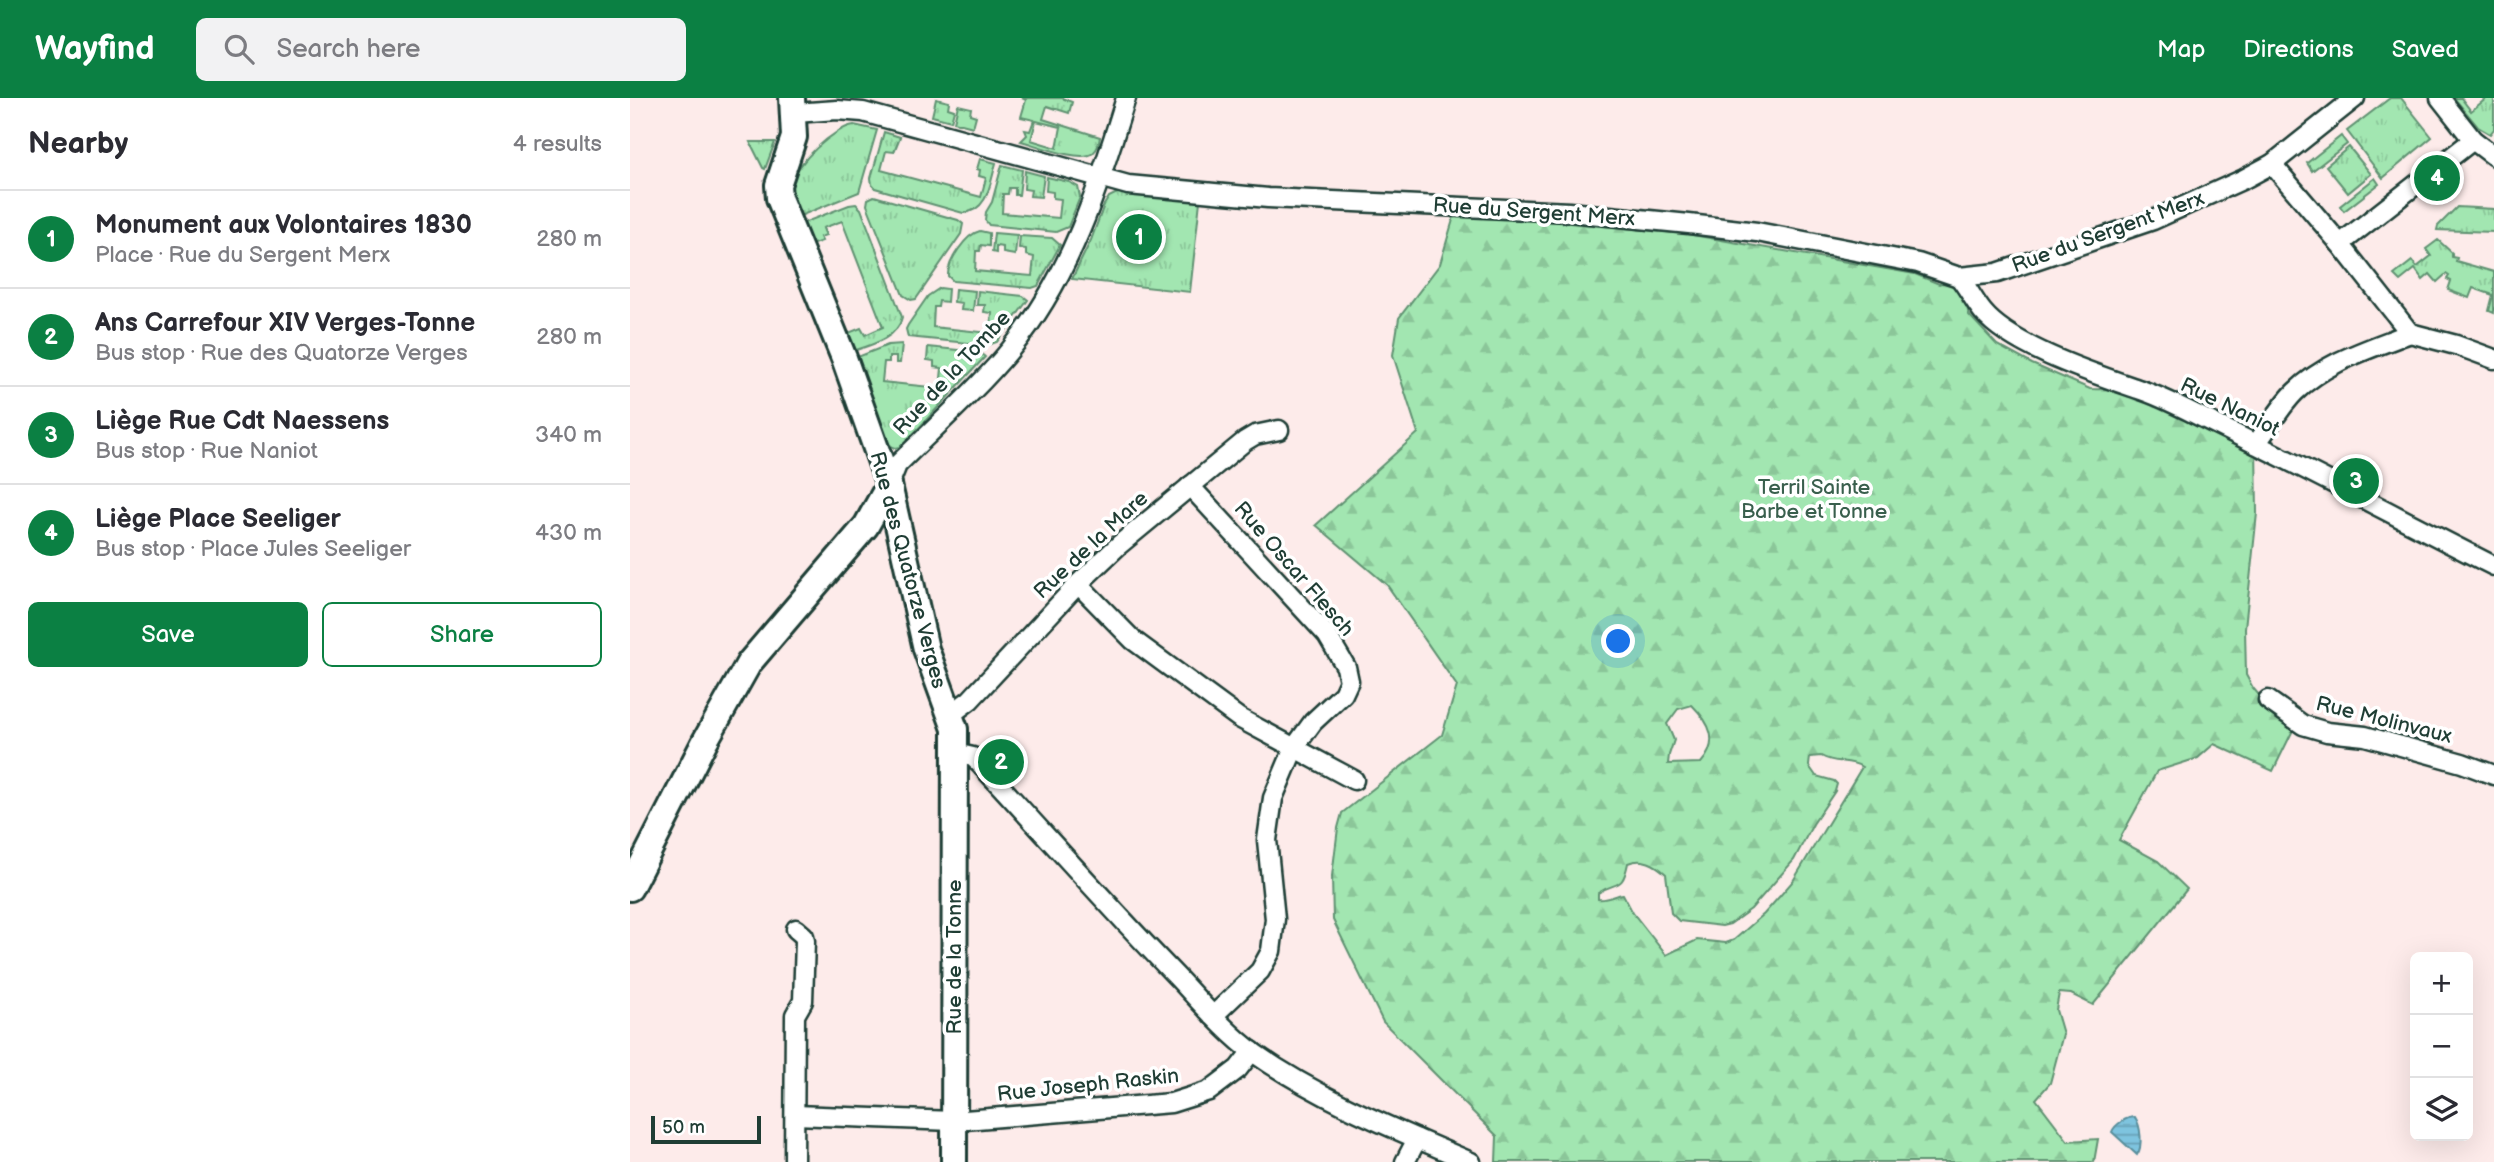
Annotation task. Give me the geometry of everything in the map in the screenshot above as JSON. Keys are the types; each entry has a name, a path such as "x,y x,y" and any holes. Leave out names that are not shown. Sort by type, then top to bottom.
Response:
{"street":[{"name":"Rue de la Tombe","path":"889,485 897,465 1009,351 1049,296 1101,178 1126,98"},
{"name":"Rue du Sergent Merx","path":"794,106 863,112 1128,185 1268,198 1570,212 1703,226 1757,232 1918,263 1959,277 1997,273 2153,220 2244,179 2272,164 2355,98"},
{"path":"2440,98 2473,140 2494,156"},
{"name":"Rue des Quatorze Verges","path":"794,106 794,136 778,185 779,198 844,358 889,485 926,649 955,729 955,753"},
{"path":"2340,244 2473,140"},
{"path":"2272,164 2410,333"},
{"name":"Rue Naniot","path":"1959,277 1983,312 2004,329 2038,349 2091,373 2141,390 2256,444 2494,566"},
{"path":"2256,444 2293,394 2315,375 2345,358 2410,333 2456,345 2494,359"},
{"name":"Rue de la Mare","path":"950,715 970,700 1078,584 1119,545 1245,441 1255,435 1279,430"},
{"path":"630,888 705,741 749,663 866,526 889,485"},
{"name":"Rue Oscar Flesch","path":"1191,486 1326,635 1349,673 1348,688 1313,722 1294,748 1278,782 1268,824 1268,858 1276,930 1272,951 1260,971 1213,1016"},
{"path":"1078,584 1133,640 1239,718 1354,780"},
{"name":"Rue Molinvaux","path":"2268,700 2303,725 2327,732 2365,736 2462,763 2494,775"},
{"path":"955,753 973,757 981,764 1213,1016 1252,1051 1317,1093 1471,1162"},
{"name":"Rue de la Tonne","path":"954,1162 955,753"},
{"path":"794,1162 795,1015 803,1001 805,941 804,936 796,929"},
{"name":"Rue Joseph Raskin","path":"794,1115 953,1121 1171,1103 1209,1091 1238,1069 1252,1051"},
{"path":"1405,1162 1417,1139"}],"green space":[{"path":"1022,98 1062,98 1072,102 1069,113 1047,106 1043,119 1100,137 1096,150 1087,156 1079,156 1021,141 1027,135 1025,130 1030,131 1034,120 1021,117 1026,100","holes":["1036,121 1061,127 1057,148 1031,140"]},
{"path":"2390,98 2401,98 2432,137 2383,178 2347,131"},
{"path":"2454,98 2461,98 2471,111 2487,98 2494,98 2494,129 2490,134 2478,127"},
{"path":"936,99 949,102 948,108 954,110 951,121 932,116"},
{"path":"958,105 971,108 970,114 976,116 973,127 954,122"},
{"path":"854,125 877,130 859,192 800,216 791,192 791,184 799,167 816,148 837,132"},
{"path":"884,132 900,137 894,152 886,151 881,170 981,197 986,178 979,176 980,170 977,169 980,159 996,163 990,188 983,202 971,211 963,213 875,188 871,178"},
{"path":"2341,136 2347,144 2312,171 2307,163"},
{"path":"750,142 775,142 765,169 763,168"},
{"path":"2349,147 2371,174 2348,193 2326,166"},
{"path":"1002,165 1022,170 1019,195 1015,195 1015,188 1009,188 1008,194 1003,194 1002,213 1059,218 1061,199 1053,198 1053,192 1046,191 1047,177 1078,187 1080,197 1068,227 1056,232 989,225 985,220 986,212 992,202"},
{"path":"1025,171 1044,176 1041,197 1030,196 1031,190 1024,189"},
{"path":"2375,178 2379,184 2344,211 2340,206"},
{"path":"1119,192 1200,201 1190,292 1072,279 1104,205 1109,197"},
{"path":"874,196 958,220 963,224 961,234 916,299 911,300 903,295 867,205 868,199"},
{"path":"856,204 861,209 902,317 889,335 853,351 846,334 861,328 865,335 883,327 842,221 823,228 826,235 820,237 822,241 811,245 803,223"},
{"name":"Terril Sainte Barbe et Tonne","path":"1457,206 1570,223 1687,234 1915,274 1939,284 1959,277 1969,315 1997,345 2032,364 2090,389 2141,390 2256,444 2257,513 2245,628 2246,675 2264,701 2295,726 2273,771 2214,744 2198,758 2157,771 2119,840 2158,861 2187,889 2093,1005 2071,994 2059,993 2056,1010 2063,1034 2050,1083 2036,1099 2068,1141 2098,1139 2094,1162 1496,1162 1497,1136 1383,1022 1333,920 1332,876 1338,828 1342,813 1442,735 1457,686 1387,585 1316,525 1418,433 1393,355 1399,318 1440,264","holes":["1692,705 1708,726 1710,748 1701,763 1668,764 1674,740 1667,724 1678,709","1821,756 1862,767 1793,881 1764,914 1734,940 1726,943 1697,940 1666,955 1633,913 1623,894 1598,899 1598,893 1621,882 1628,863 1644,861 1666,874 1671,913 1679,921 1722,926 1730,924 1751,909 1794,860 1835,791 1837,784 1834,781 1816,776 1809,766 1810,757"]},
{"path":"2457,207 2494,209 2494,232 2437,230"},
{"path":"980,231 989,233 989,246 981,245 980,251 976,251 975,271 1032,276 1034,257 1026,255 1026,249 1019,248 1020,236 1052,238 1060,245 1038,286 1032,288 953,281 948,276 954,256 969,237"},
{"path":"994,233 1017,235 1015,255 1003,253 1003,247 996,246 996,253 992,252"},
{"path":"2438,240 2452,253 2452,257 2457,258 2456,261 2494,272 2494,313 2489,311 2493,295 2473,288 2469,298 2448,290 2451,281 2446,274 2437,282 2430,274 2423,280 2415,269 2400,281 2394,275 2412,261 2417,267 2431,256 2426,249"},
{"path":"940,288 948,289 947,302 939,301 938,307 934,307 933,327 990,333 992,313 984,312 985,305 977,305 978,291 1023,296 1028,300 997,342 988,345 908,337 908,325 928,296"},
{"path":"955,289 975,291 973,311 961,310 962,303 954,302"},
{"path":"902,344 900,363 896,363 896,357 889,357 889,362 884,362 882,382 940,388 942,368 934,367 934,361 927,360 928,347 979,352 985,357 901,447 894,448 889,444 855,358 888,345"}],"water":[{"path":"2135,1117 2140,1136 2137,1155 2112,1132 2128,1118"}],"place":[{"name":"Liège Place Seeliger","path":"2437,178"},
{"name":"Monument aux Volontaires 1830","path":"1139,237"},
{"name":"Liège Rue Cdt Naessens","path":"2356,481"},
{"name":"Ans Carrefour XIV Verges-Tonne","path":"1001,762"}]}
